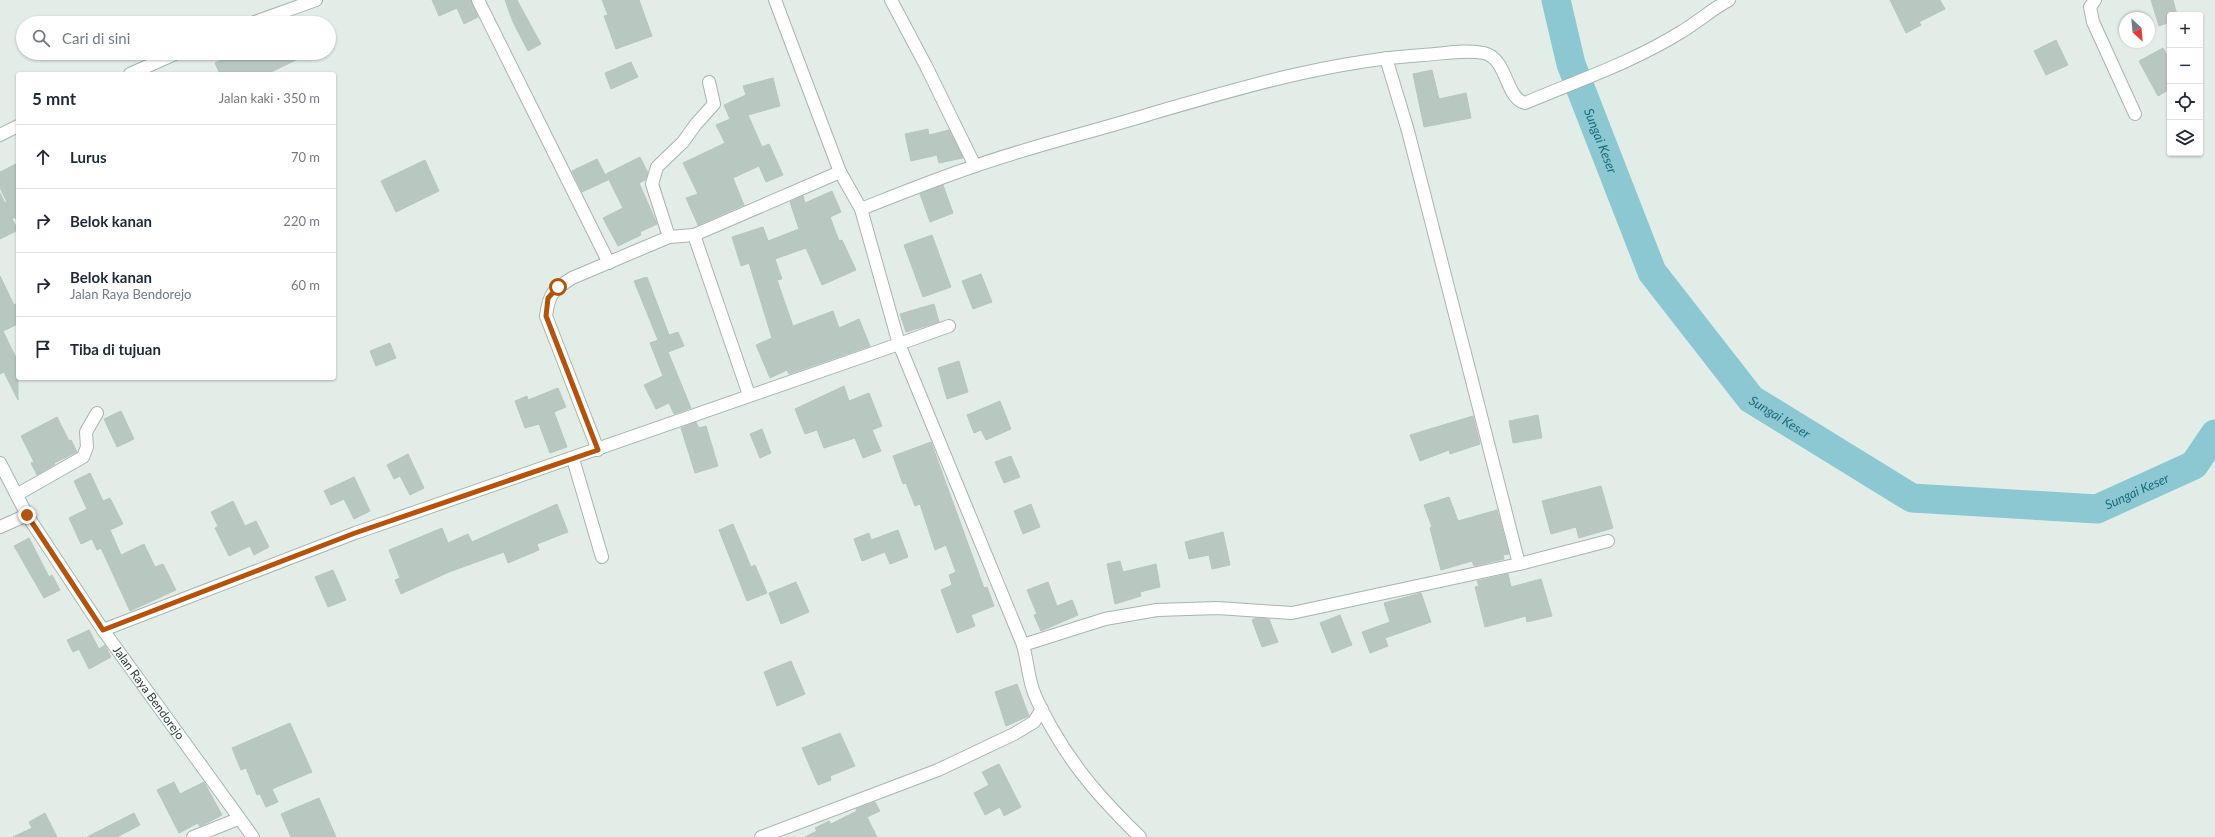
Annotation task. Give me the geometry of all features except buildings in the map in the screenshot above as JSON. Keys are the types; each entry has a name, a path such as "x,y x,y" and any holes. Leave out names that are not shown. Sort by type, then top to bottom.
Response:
{"street":[{"path":"271,16 316,0"},
{"path":"478,0 610,263"},
{"path":"775,0 840,172 861,209 900,344 1024,645 1033,690 1063,749 1079,772 1109,807 1140,837"},
{"path":"890,0 926,66 975,166"},
{"path":"861,209 975,166 1200,100 1326,68 1386,58 1465,52 1485,53 1494,60 1506,74 1513,93 1520,102 1526,103 1625,61 1681,32 1716,6 1729,0"},
{"path":"2095,0 2090,7 2093,22 2135,114"},
{"path":"1386,58 1408,131 1519,564"},
{"path":"134,72 161,60"},
{"path":"669,238 652,184 657,166 683,142 696,124 714,104 709,82"},
{"path":"0,135 16,127"},
{"path":"598,450 546,316 548,298 558,287 572,278 669,238 694,236 840,172"},
{"path":"694,236 749,395"},
{"path":"103,630 355,533 573,459 749,395 949,326"},
{"path":"18,494 83,458 87,447 86,432 97,413"},
{"path":"573,459 602,557"},
{"name":"Jalan Raya Bendorejo","path":"0,462 18,494 27,515 103,630 238,819 253,837"},
{"path":"0,526 27,515"},
{"path":"1024,645 1105,619 1157,610 1218,608 1292,613 1519,564 1608,541"},
{"path":"761,837 938,770 1034,722 1042,710"},
{"path":"193,837 238,819"}],"waterway":[{"name":"Sungai Keser","path":"1556,0 1571,64 1652,272 1751,399 1912,498 2097,509 2194,465 2215,434"}],"route":[{"path":"27,515 103,630 355,533 598,450 546,316 548,298 558,287"}]}
